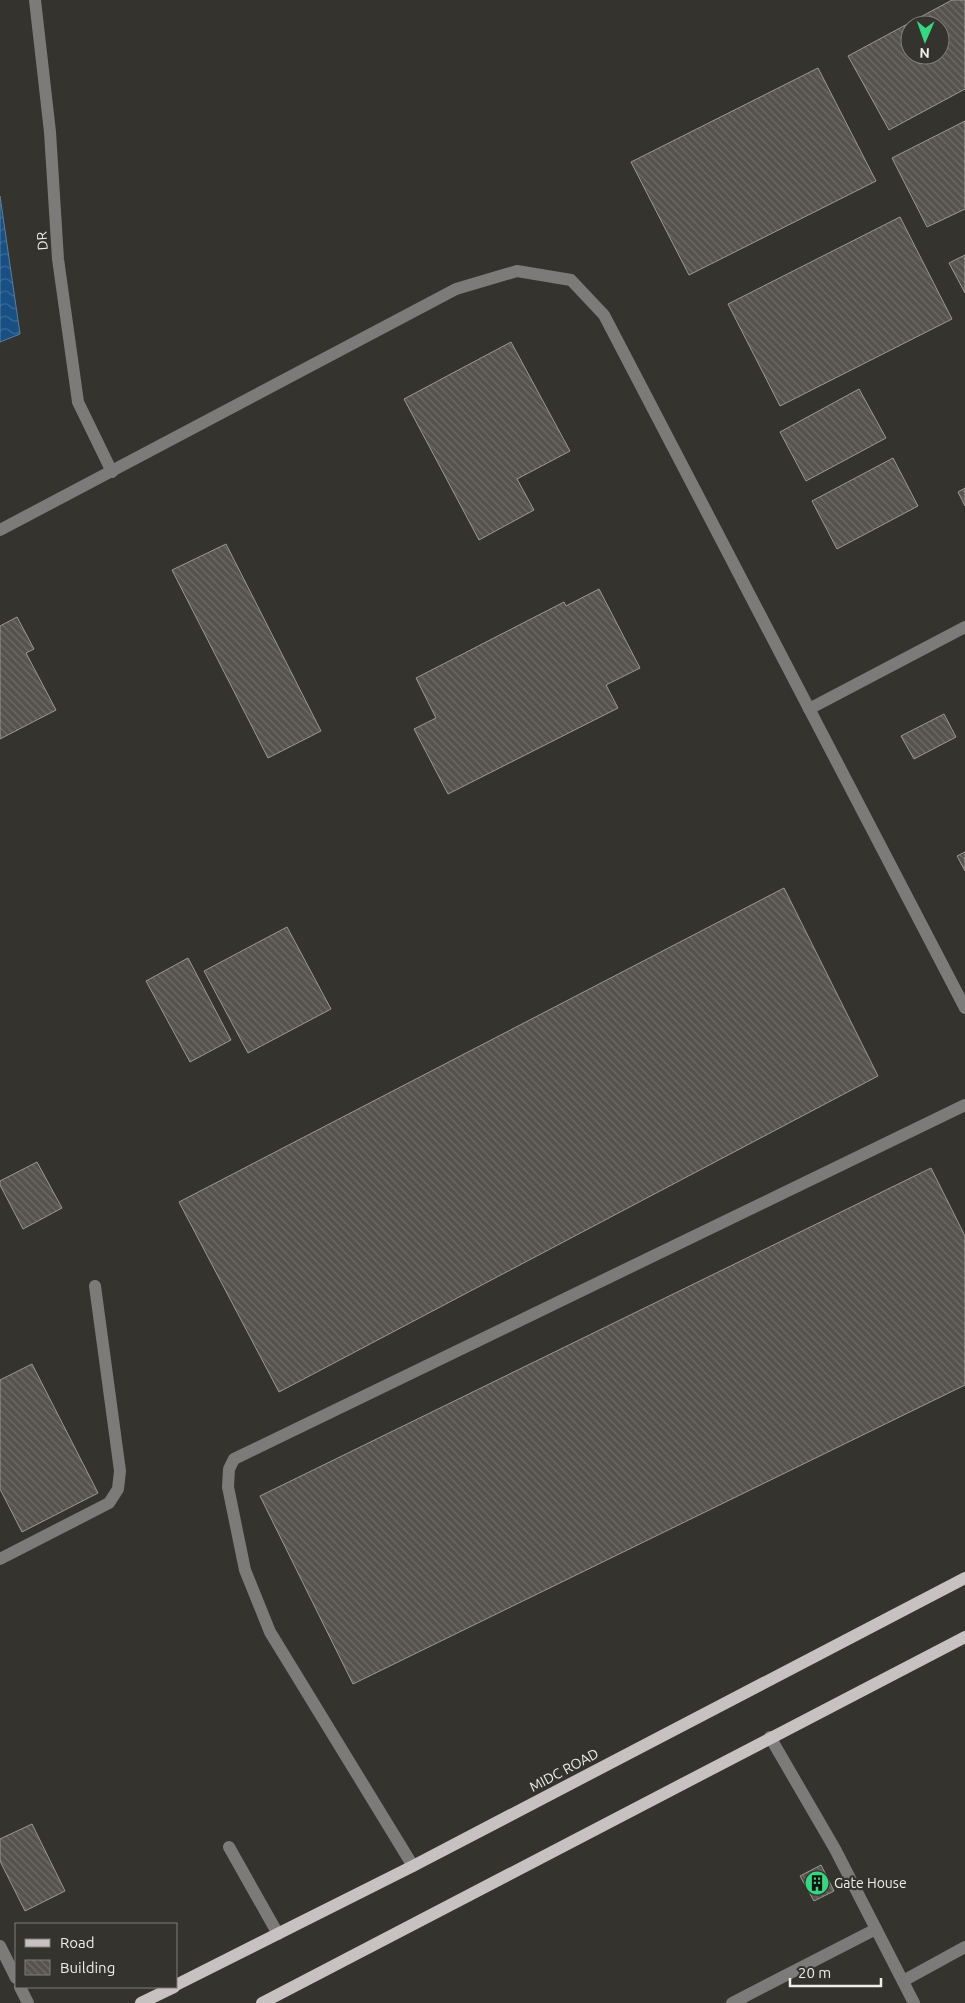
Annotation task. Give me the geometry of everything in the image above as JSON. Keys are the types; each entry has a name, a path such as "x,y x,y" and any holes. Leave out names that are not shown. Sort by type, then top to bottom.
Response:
{"main road":[{"name":"MIDC ROAD","path":"178,1984 413,1866 965,1578"},
{"path":"262,2003 965,1637"},
{"name":"MIDC ROAD","path":"141,2003 171,1988"}],"street":[{"name":"DR","path":"35,0 50,132 58,259 78,402 112,472"},
{"path":"0,530 456,289 517,271 572,280 604,315 965,1008"},
{"path":"809,708 965,627"},
{"path":"413,1866 270,1632 245,1570 228,1487 228,1469 234,1459 965,1105"},
{"path":"0,1559 108,1503 118,1489 120,1471 95,1286"},
{"path":"770,1737 835,1849 914,2003"},
{"path":"229,1847 278,1934"},
{"path":"732,2003 876,1929"},
{"path":"0,1946 15,1976"},
{"path":"903,1981 965,1948"},
{"path":"20,1988 28,2003"}],"water":[{"path":"0,196 20,334 0,342"}],"building":[{"path":"952,0 965,0 965,89 889,130 848,56 900,28 900,65 950,65 950,15 924,15"},
{"path":"818,68 876,181 689,275 631,162"},
{"path":"965,121 965,209 927,227 892,158"},
{"path":"900,217 952,319 780,406 728,304"},
{"path":"965,255 965,293 949,263"},
{"path":"511,342 570,451 517,479 534,510 479,540 404,399"},
{"path":"859,389 886,438 806,481 780,432"},
{"path":"893,458 918,506 837,549 812,501"},
{"path":"965,488 965,506 958,492"},
{"path":"226,544 321,731 268,758 172,570"},
{"path":"599,589 640,668 606,685 618,708 448,794 414,729 436,718 416,678 564,602 566,606"},
{"path":"17,617 34,649 26,653 56,710 0,739 0,626"},
{"path":"944,714 956,737 914,759 901,736"},
{"path":"965,852 965,871 957,856"},
{"path":"784,888 878,1076 279,1392 179,1202"},
{"path":"287,927 331,1009 248,1053 204,971"},
{"path":"188,958 231,1040 190,1062 146,981"},
{"path":"37,1162 62,1208 23,1229 0,1185 0,1181"},
{"path":"931,1168 965,1236 965,1385 353,1684 260,1496"},
{"path":"32,1364 98,1493 22,1532 0,1489 0,1380"},
{"path":"32,1824 65,1891 25,1911 0,1861 0,1839"},
{"name":"Gate House","path":"821,1865 834,1891 814,1901 800,1876"}],"place":[{"name":"Gate House","path":"817,1883"}]}
